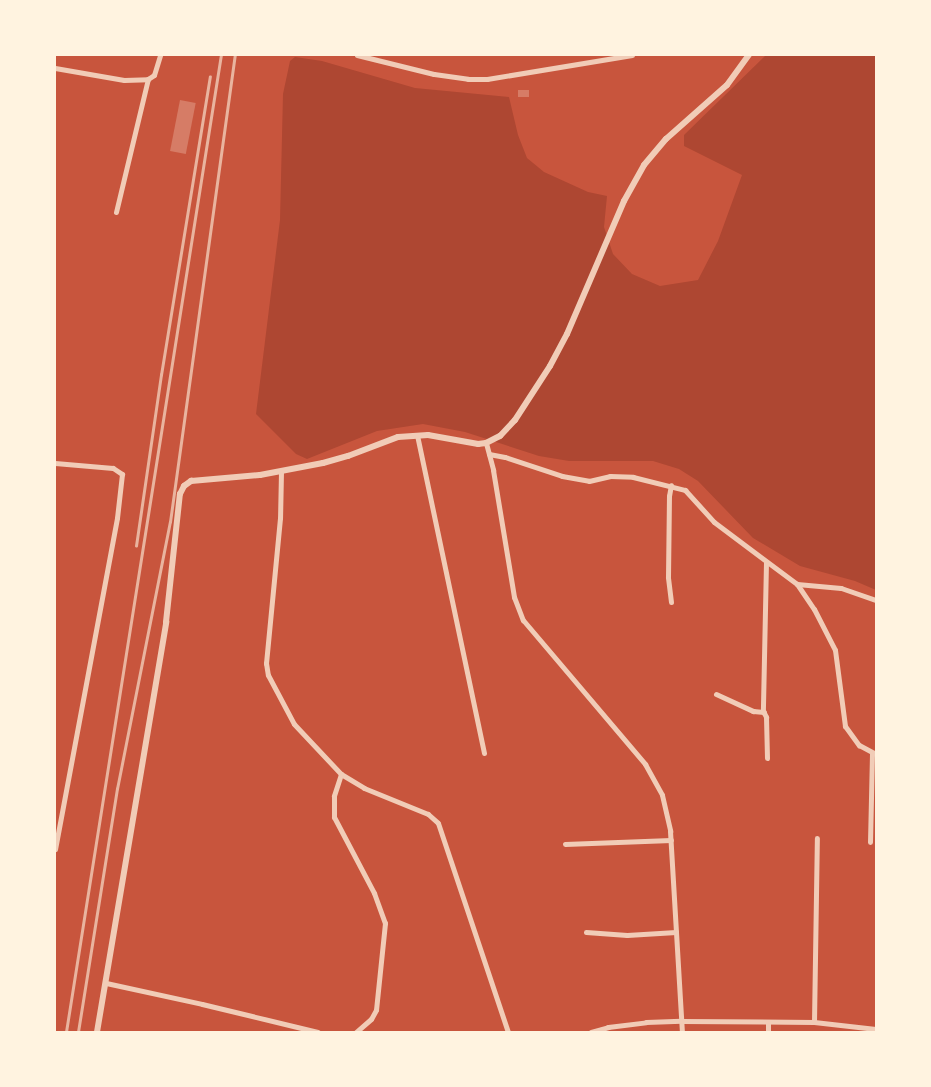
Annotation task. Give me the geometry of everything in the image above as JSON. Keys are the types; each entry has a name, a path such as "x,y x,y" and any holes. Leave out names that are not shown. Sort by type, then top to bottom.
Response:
{"street":[{"path":"55,68 124,80 148,79 154,75 160,55"},
{"path":"357,55 434,74 468,80 487,79 609,57 632,55"},
{"path":"97,1032 166,622 180,494 184,486 191,481 281,472 348,456 398,437 417,435 468,444 486,444 507,429 550,366 567,334 624,201 644,165 666,139 727,84 749,55"},
{"path":"116,212 148,79"},
{"path":"417,435 484,753"},
{"path":"486,444 514,597 523,620 645,764 662,795 671,840 682,1032"},
{"path":"489,454 505,457 580,480 589,481 610,476 633,477 685,490 714,522 797,584 814,609 835,650 845,726 859,745 874,754 870,842"},
{"path":"55,463 114,468 122,474 117,518 55,849"},
{"path":"281,472 280,518 266,663 274,688 294,724 341,774 364,788 428,814 438,823 508,1032"},
{"path":"671,485 669,496 668,576 671,602"},
{"path":"766,562 764,712 766,717 767,758"},
{"path":"797,584 840,588 876,600"},
{"path":"716,694 753,711 764,712"},
{"path":"341,774 334,796 334,817 374,892 383,915 385,928 376,1010 371,1019 356,1032"},
{"path":"814,1022 817,838"},
{"path":"565,844 671,840"},
{"path":"586,932 619,935 676,932"},
{"path":"106,983 318,1032"},
{"path":"591,1032 646,1022 681,1021 814,1022 876,1029"},
{"path":"768,1022 768,1032"}],"shaded area":[{"path":"766,55 876,55 876,590 855,581 800,566 753,538 698,481 679,469 653,461 569,461 539,456 465,432 423,424 377,431 307,459 296,454 256,414 280,220 283,94 290,61 295,57 322,61 415,88 509,97 518,135 527,158 544,172 588,192 607,196 604,227 613,254 632,274 660,286 698,280 718,241 742,175 684,146 684,135"}],"building":[{"path":"518,90 529,90 529,97 518,97"},
{"path":"180,100 196,103 186,154 170,151"}],"railway":[{"path":"66,1032 221,55"},
{"path":"78,1032 117,789 170,522 235,55"},
{"path":"136,546 161,375 210,77"}]}
